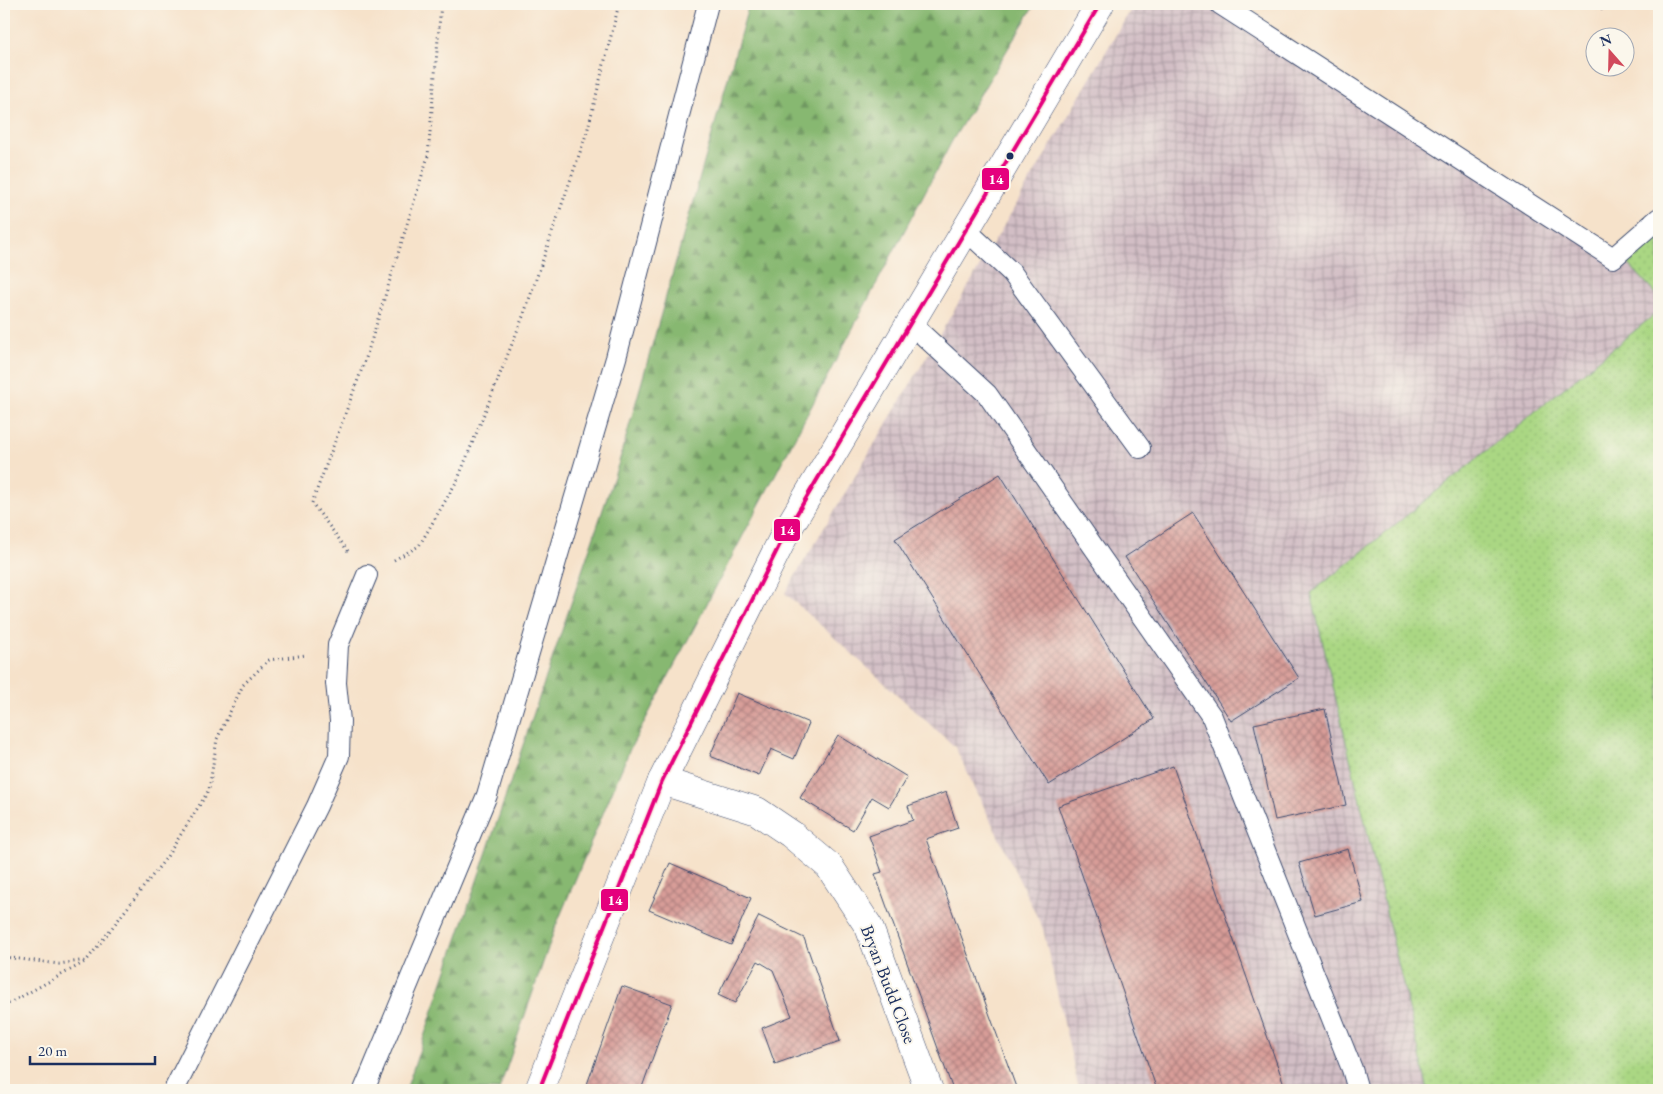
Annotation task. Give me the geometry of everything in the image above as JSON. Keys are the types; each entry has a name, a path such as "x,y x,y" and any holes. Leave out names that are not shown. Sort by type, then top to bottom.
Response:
{"street":[{"path":"539,1090 662,781 786,532 1100,4"},
{"name":"Bryan Budd Close","path":"662,781 757,811 791,834 830,866 869,927 929,1090"}],"lane":[{"path":"364,1090 487,795 616,358 708,4"},
{"path":"1220,4 1612,258 1659,218"},
{"path":"966,230 1012,273 1140,448"},
{"path":"910,323 988,394 1212,717 1352,1069 1358,1090"},
{"path":"174,1090 317,806 338,756 340,721 336,682 338,645 367,575"}],"path":[{"path":"442,4 428,156 366,358 312,503 367,575 419,546 458,479 524,314 586,132 619,4"},
{"path":"4,1006 87,960 166,858 209,790 216,739 242,685 269,660 311,654 336,682"},
{"path":"4,957 59,964 87,960"}],"shaded area":[{"path":"1134,4 1224,4 1625,260 1659,297 1659,311 1311,593 1428,1090 1079,1090 1043,929 955,747 785,593"}],"green space":[{"path":"749,4 1035,4 952,141 630,749 555,928 499,1090 406,1090 619,462"},
{"path":"1659,235 1659,297 1625,260"},
{"path":"1659,311 1659,1090 1428,1090 1311,593"}],"building":[{"path":"1597,4 1610,4 1602,10"},
{"path":"1000,474 1154,719 1049,785 895,539"},
{"path":"1193,513 1299,678 1231,721 1125,557"},
{"path":"737,693 809,723 794,759 771,749 759,776 710,756"},
{"path":"1325,709 1346,805 1275,820 1254,724"},
{"path":"838,735 907,777 889,807 872,797 853,830 800,798"},
{"path":"1173,766 1286,1090 1157,1090 1058,806"},
{"path":"946,792 958,828 926,839 1017,1090 953,1090 875,874 882,872 869,836 913,820 908,806"},
{"path":"1348,849 1363,902 1315,915 1299,863"},
{"path":"670,863 751,898 731,945 649,910"},
{"path":"759,916 804,938 840,1041 775,1064 762,1028 792,1016 773,970 758,961 735,1003 718,995"},
{"path":"622,986 672,1004 641,1090 585,1090"}],"transit line":[{"name":"14","path":"539,1090 662,781 786,532 1100,4"}]}
